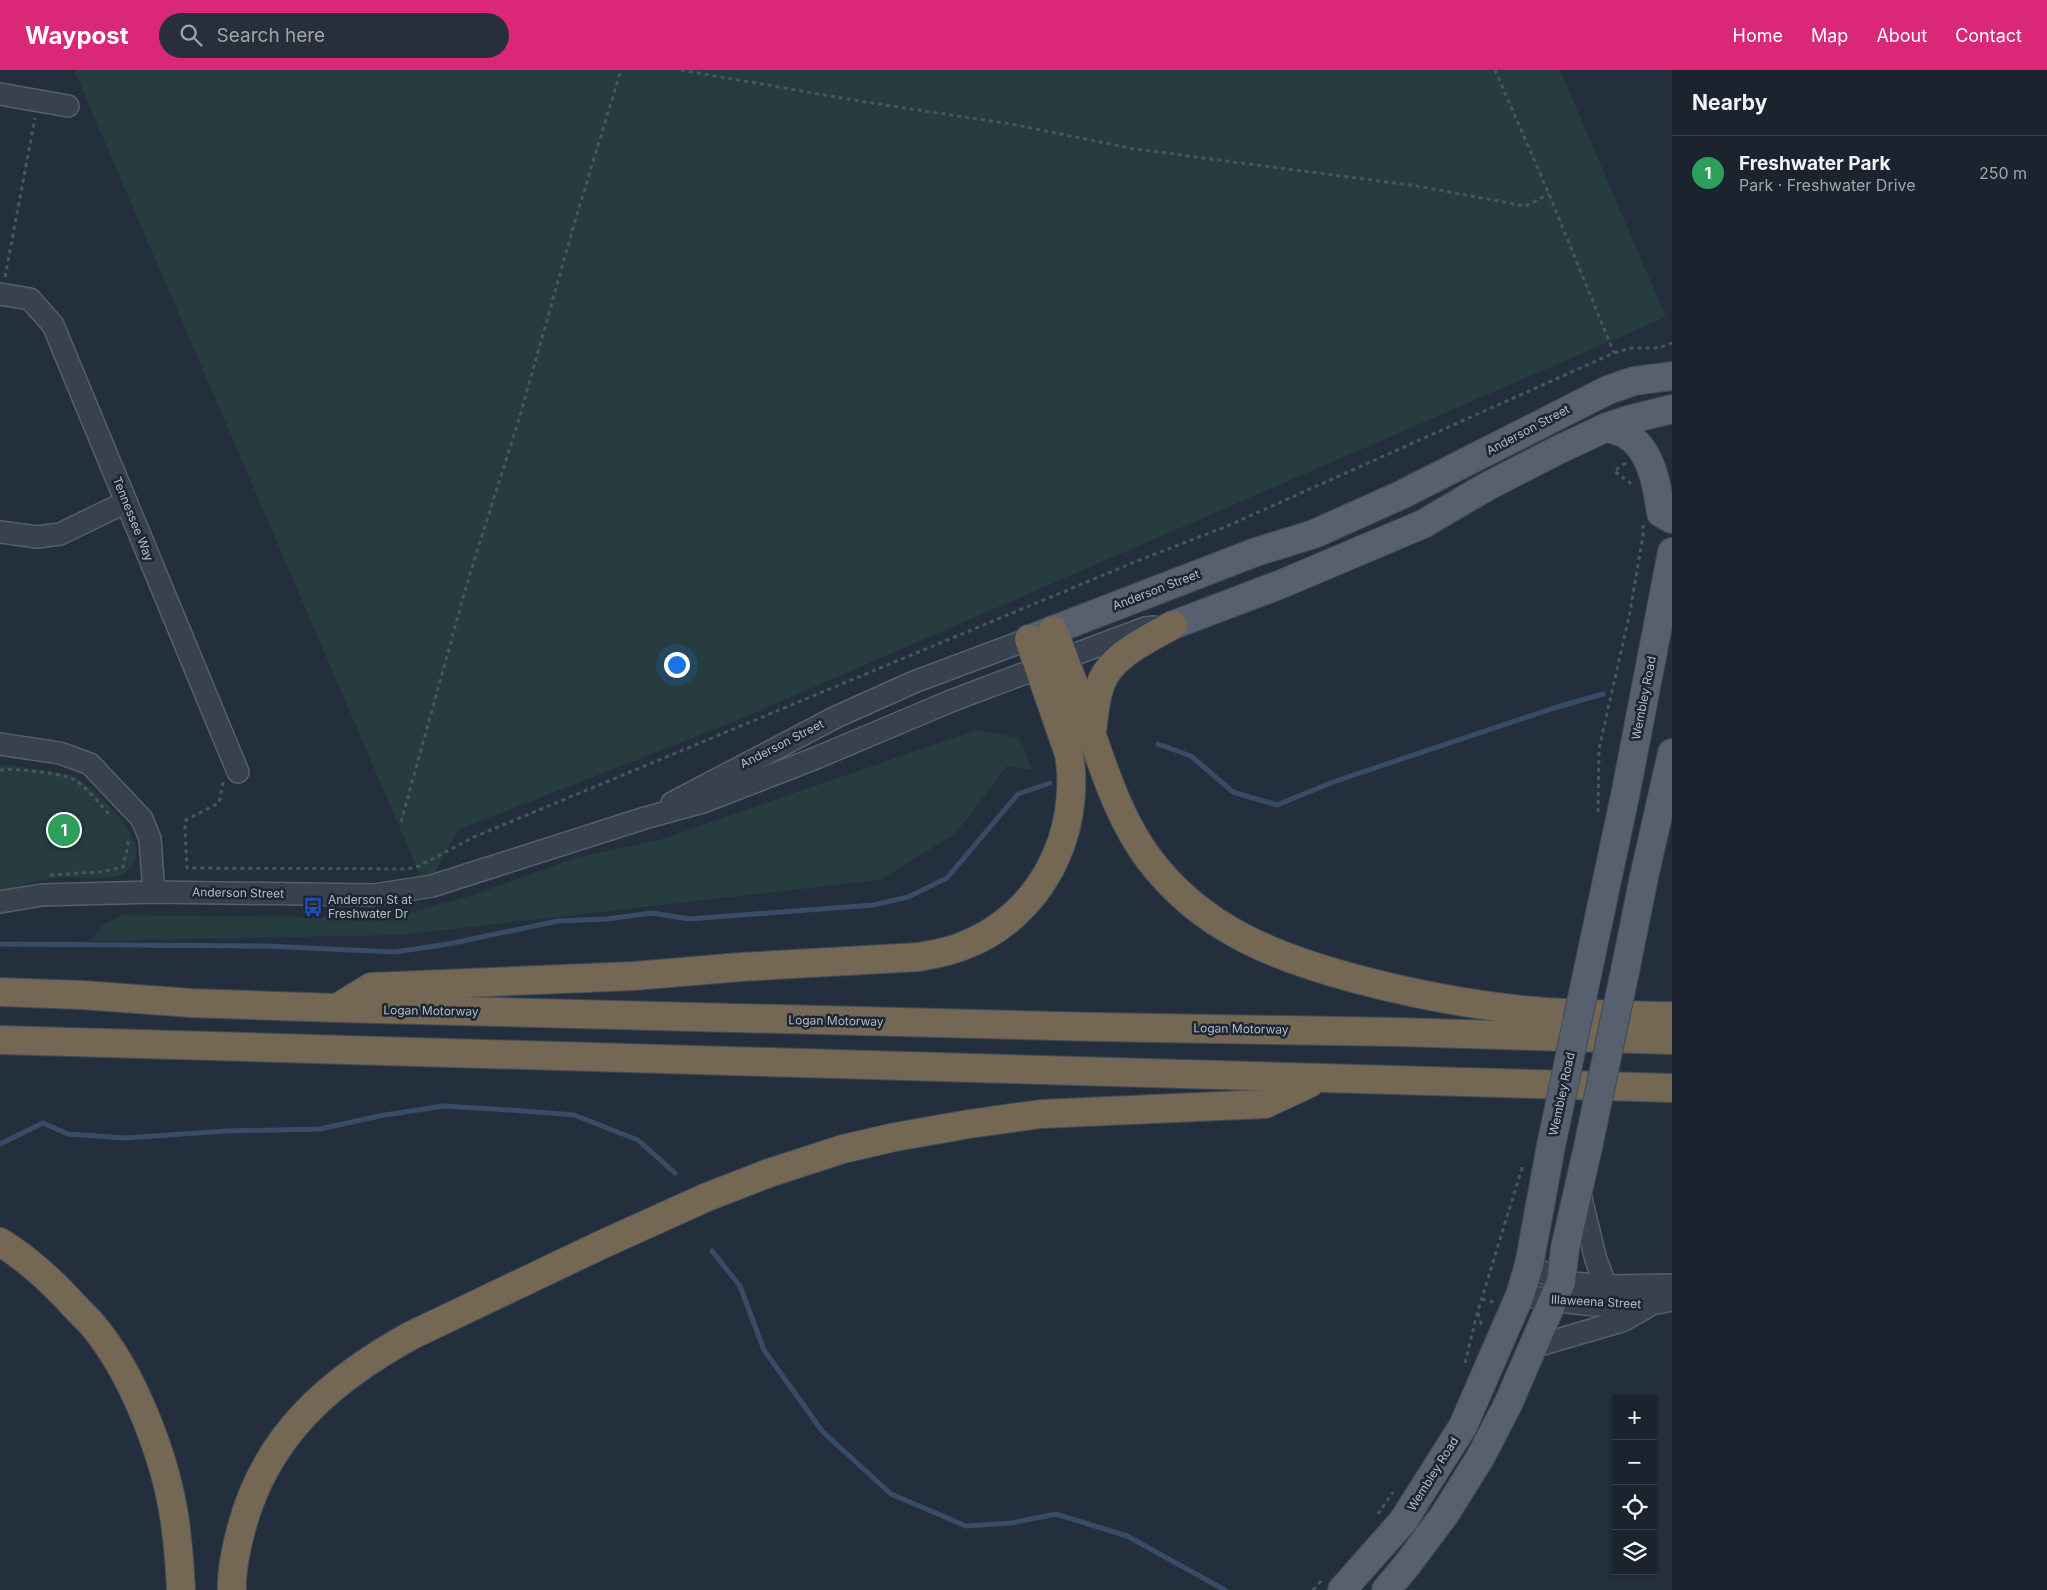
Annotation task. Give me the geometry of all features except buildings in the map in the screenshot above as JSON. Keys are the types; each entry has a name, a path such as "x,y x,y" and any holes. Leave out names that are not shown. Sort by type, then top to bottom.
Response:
{"highway":[{"path":"1092,736 1095,703 1105,673 1141,643 1173,625"},
{"path":"1041,635 1052,663 1092,736 1110,788 1122,814 1149,859 1170,884 1209,918 1249,942 1274,953 1341,974 1420,995 1546,1012 1672,1016"},
{"path":"337,1008 371,987 634,976 741,967 919,957 940,953 978,939 1001,926 1016,914 1031,897 1046,877 1055,859 1069,820 1072,774 1052,663"},
{"name":"Logan Motorway","path":"0,992 82,995 190,1003 337,1008 1672,1040"},
{"path":"0,1040 565,1055 1316,1080 1672,1088"},
{"path":"232,1590 237,1546 244,1517 254,1491 278,1447 311,1406 354,1369 412,1334 603,1244 707,1197 769,1173 843,1149 969,1124 1041,1114 1265,1104 1316,1080"},
{"path":"0,1242 36,1268 92,1324 115,1357 132,1389 158,1452 168,1487 175,1520 181,1590"}],"main road":[{"name":"Anderson Street","path":"1041,635 1247,555 1314,534 1401,495 1608,390 1634,381 1672,376"},
{"name":"Anderson Street","path":"1173,625 1279,585 1423,524 1486,487 1607,427 1672,409"},
{"path":"1607,427 1625,434 1636,442 1643,451 1657,486 1662,513 1672,519"},
{"name":"Wembley Road","path":"1333,1584 1403,1521 1463,1426 1520,1295 1529,1266 1551,1146 1626,791 1672,552"},
{"path":"1386,1590 1408,1565 1445,1514 1480,1458 1508,1404 1557,1291 1672,753"}],"street":[{"path":"0,94 68,106"},
{"name":"Tennessee Way","path":"1,294 30,299 53,325 238,772"},
{"path":"0,532 37,537 60,534 126,502"},
{"name":"Anderson Street","path":"0,902 42,895 154,892 374,894 432,886 646,818 703,802 816,758 951,701 1145,628 1173,625"},
{"name":"Anderson Street","path":"646,818 696,788 836,716 914,682 1041,635"},
{"path":"0,744 60,753 90,764 142,819 150,839 154,892"},
{"path":"1579,1190 1596,1260 1606,1286"},
{"name":"Illaweena Street","path":"1529,1266 1557,1291 1626,1306 1662,1302"},
{"name":"Illaweena Street","path":"1520,1295 1606,1286 1672,1285"},
{"path":"1532,1347 1622,1321 1662,1302"}],"path":[{"path":"401,822 468,580 519,419 620,70"},
{"path":"680,70 865,102 1011,124 1135,149 1292,168 1417,186 1525,206 1549,194"},
{"path":"1495,70 1549,194 1614,353"},
{"path":"1,294 38,101"},
{"path":"238,772 222,783 218,803 186,820 187,868 407,869 420,866 474,837 1225,526 1614,353 1631,348 1659,348 1672,343"},
{"path":"1614,471 1633,486 1635,492"},
{"path":"1597,822 1599,749 1630,612 1643,536 1643,521"},
{"path":"0,770 11,769 71,778 80,784 112,818"},
{"path":"124,867 124,857 128,846 125,832"},
{"path":"1463,1372 1482,1299 1526,1156"},
{"path":"1482,1299 1494,1302"},
{"path":"1372,1521 1394,1490"},
{"path":"1312,1590 1333,1584"}],"green space":[{"path":"74,70 1560,70 1666,317 738,720 458,830 426,889"},
{"path":"976,730 1020,738 1032,770 1007,766 955,834 880,880 400,935 92,941 104,924 123,915 392,918 476,894 578,857 659,840"},
{"path":"0,764 73,775 82,781 106,802 128,829 134,843 136,855 132,866 124,874 108,878 56,878 0,891"}],"waterway":[{"path":"1158,744 1191,756 1233,792 1277,805 1333,782 1554,708 1603,694"},
{"path":"0,944 265,946 395,952 448,944 558,921 607,919 652,913 689,919 873,905 908,897 947,878 1018,794 1050,783"},
{"path":"0,1144 43,1123 68,1134 126,1138 226,1131 320,1129 379,1116 443,1106 574,1115 638,1140 675,1173"},
{"path":"712,1251 740,1286 764,1350 822,1431 891,1494 966,1526 1011,1523 1056,1514 1127,1536 1225,1590"}],"place":[{"name":"Freshwater Park","path":"64,830"},
{"name":"Anderson St at Freshwater Dr","path":"313,907"}]}
